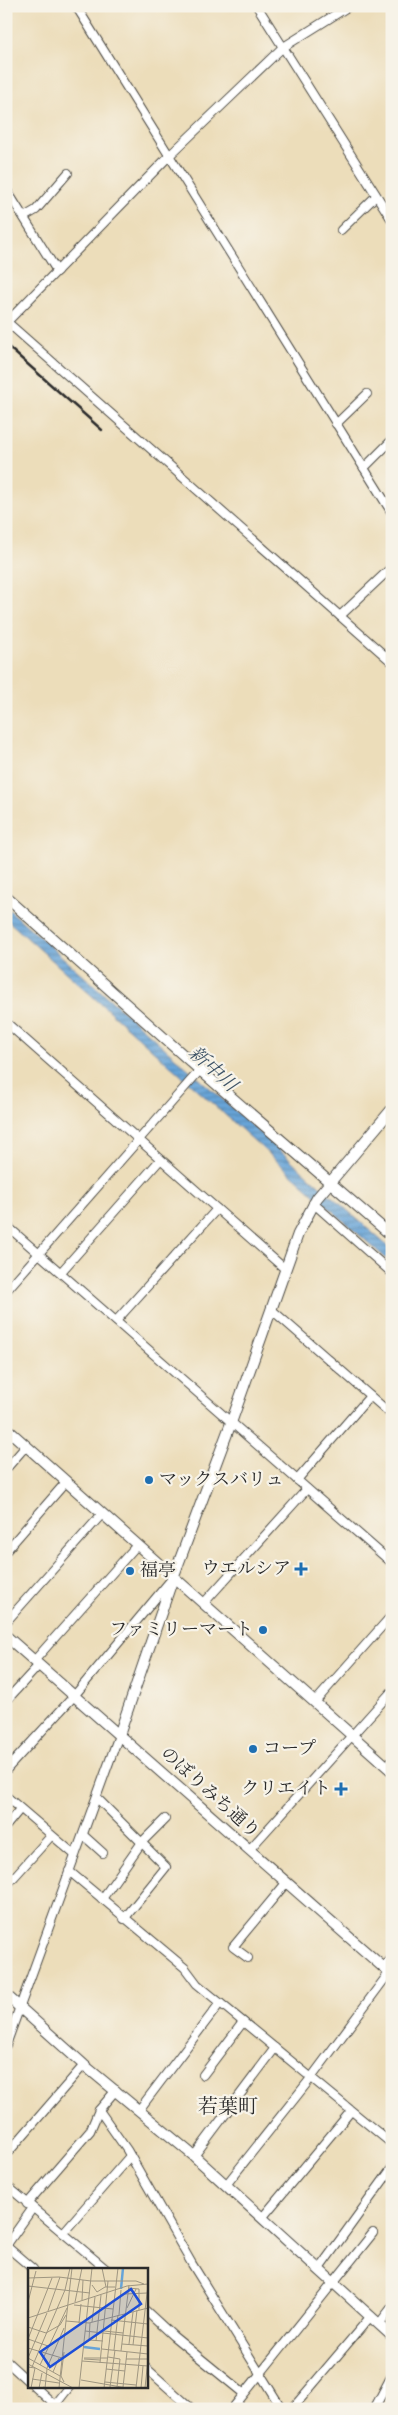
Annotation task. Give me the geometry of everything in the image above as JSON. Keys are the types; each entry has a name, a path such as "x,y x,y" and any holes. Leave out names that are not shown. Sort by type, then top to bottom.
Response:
{"street":[{"path":"76,6 392,513"},
{"path":"257,6 392,220"},
{"path":"349,6 282,48 169,156 7,322 392,662"},
{"path":"24,217 36,210 68,173"},
{"path":"6,188 57,271"},
{"path":"341,230 376,196"},
{"path":"336,424 367,394"},
{"path":"364,468 392,440"},
{"path":"340,616 392,567"},
{"path":"6,897 200,1070 392,1236"},
{"path":"7,1025 285,1269"},
{"path":"6,1291 200,1070"},
{"path":"6,2045 97,1798 173,1578 231,1423 298,1234 315,1201 392,1108"},
{"path":"61,1272 160,1160"},
{"path":"315,1201 392,1273"},
{"path":"116,1321 217,1209"},
{"path":"6,1225 392,1562"},
{"path":"272,1310 392,1415"},
{"path":"297,1480 370,1396"},
{"path":"6,1428 392,1771"},
{"path":"6,1469 26,1446"},
{"path":"6,1551 66,1482"},
{"path":"203,1604 308,1489"},
{"path":"6,1622 102,1514"},
{"path":"6,1701 137,1546"},
{"path":"6,1770 74,1696 173,1578"},
{"path":"314,1702 392,1616"},
{"name":"のぼりみち通り","path":"6,1636 388,1972"},
{"path":"249,1850 392,1690"},
{"path":"6,1796 75,1855"},
{"path":"97,1798 166,1867 124,1918"},
{"path":"6,1826 20,1809"},
{"path":"102,1899 142,1842 165,1819"},
{"path":"83,1835 103,1853"},
{"path":"6,1886 51,1836"},
{"path":"70,1870 124,1918 185,1968 197,1984 392,2144"},
{"path":"248,1958 233,1947 286,1883"},
{"path":"226,2185 311,2078 388,1972 392,1958"},
{"path":"6,1996 84,2065 194,2156 392,2336"},
{"path":"139,2110 220,2003"},
{"path":"203,2074 243,2022"},
{"path":"194,2156 275,2048"},
{"path":"6,2156 84,2065"},
{"path":"32,2268 6,2246 30,2206 90,2131 99,2110 116,2090"},
{"path":"99,2110 130,2156 192,2264 282,2409"},
{"path":"262,2218 351,2111"},
{"path":"63,2233 130,2156"},
{"path":"319,2269 392,2168"},
{"path":"7,2188 105,2268"},
{"path":"232,2409 373,2234"},
{"path":"379,2324 392,2307"},
{"path":"148,2313 173,2336 243,2393"},
{"path":"292,2409 370,2316"},
{"path":"6,2361 28,2381"},
{"path":"148,2370 192,2409"},
{"path":"374,2409 392,2375"},
{"path":"36,2388 55,2408 69,2388"}],"water":[{"path":"6,907 392,1250 392,1264 6,919"}],"railway":[{"path":"6,345 102,430"}],"place":[{"name":"マックスバリュ","path":"149,1480"},
{"name":"ウエルシア","path":"301,1569"},
{"name":"福亭","path":"130,1571"},
{"name":"ファミリーマート","path":"263,1630"},
{"name":"コープ","path":"253,1749"},
{"name":"クリエイト","path":"341,1789"}],"district":[{"name":"若葉町","path":"228,2108"}],"water label":[{"name":"新中川","path":"212,1070"}]}
